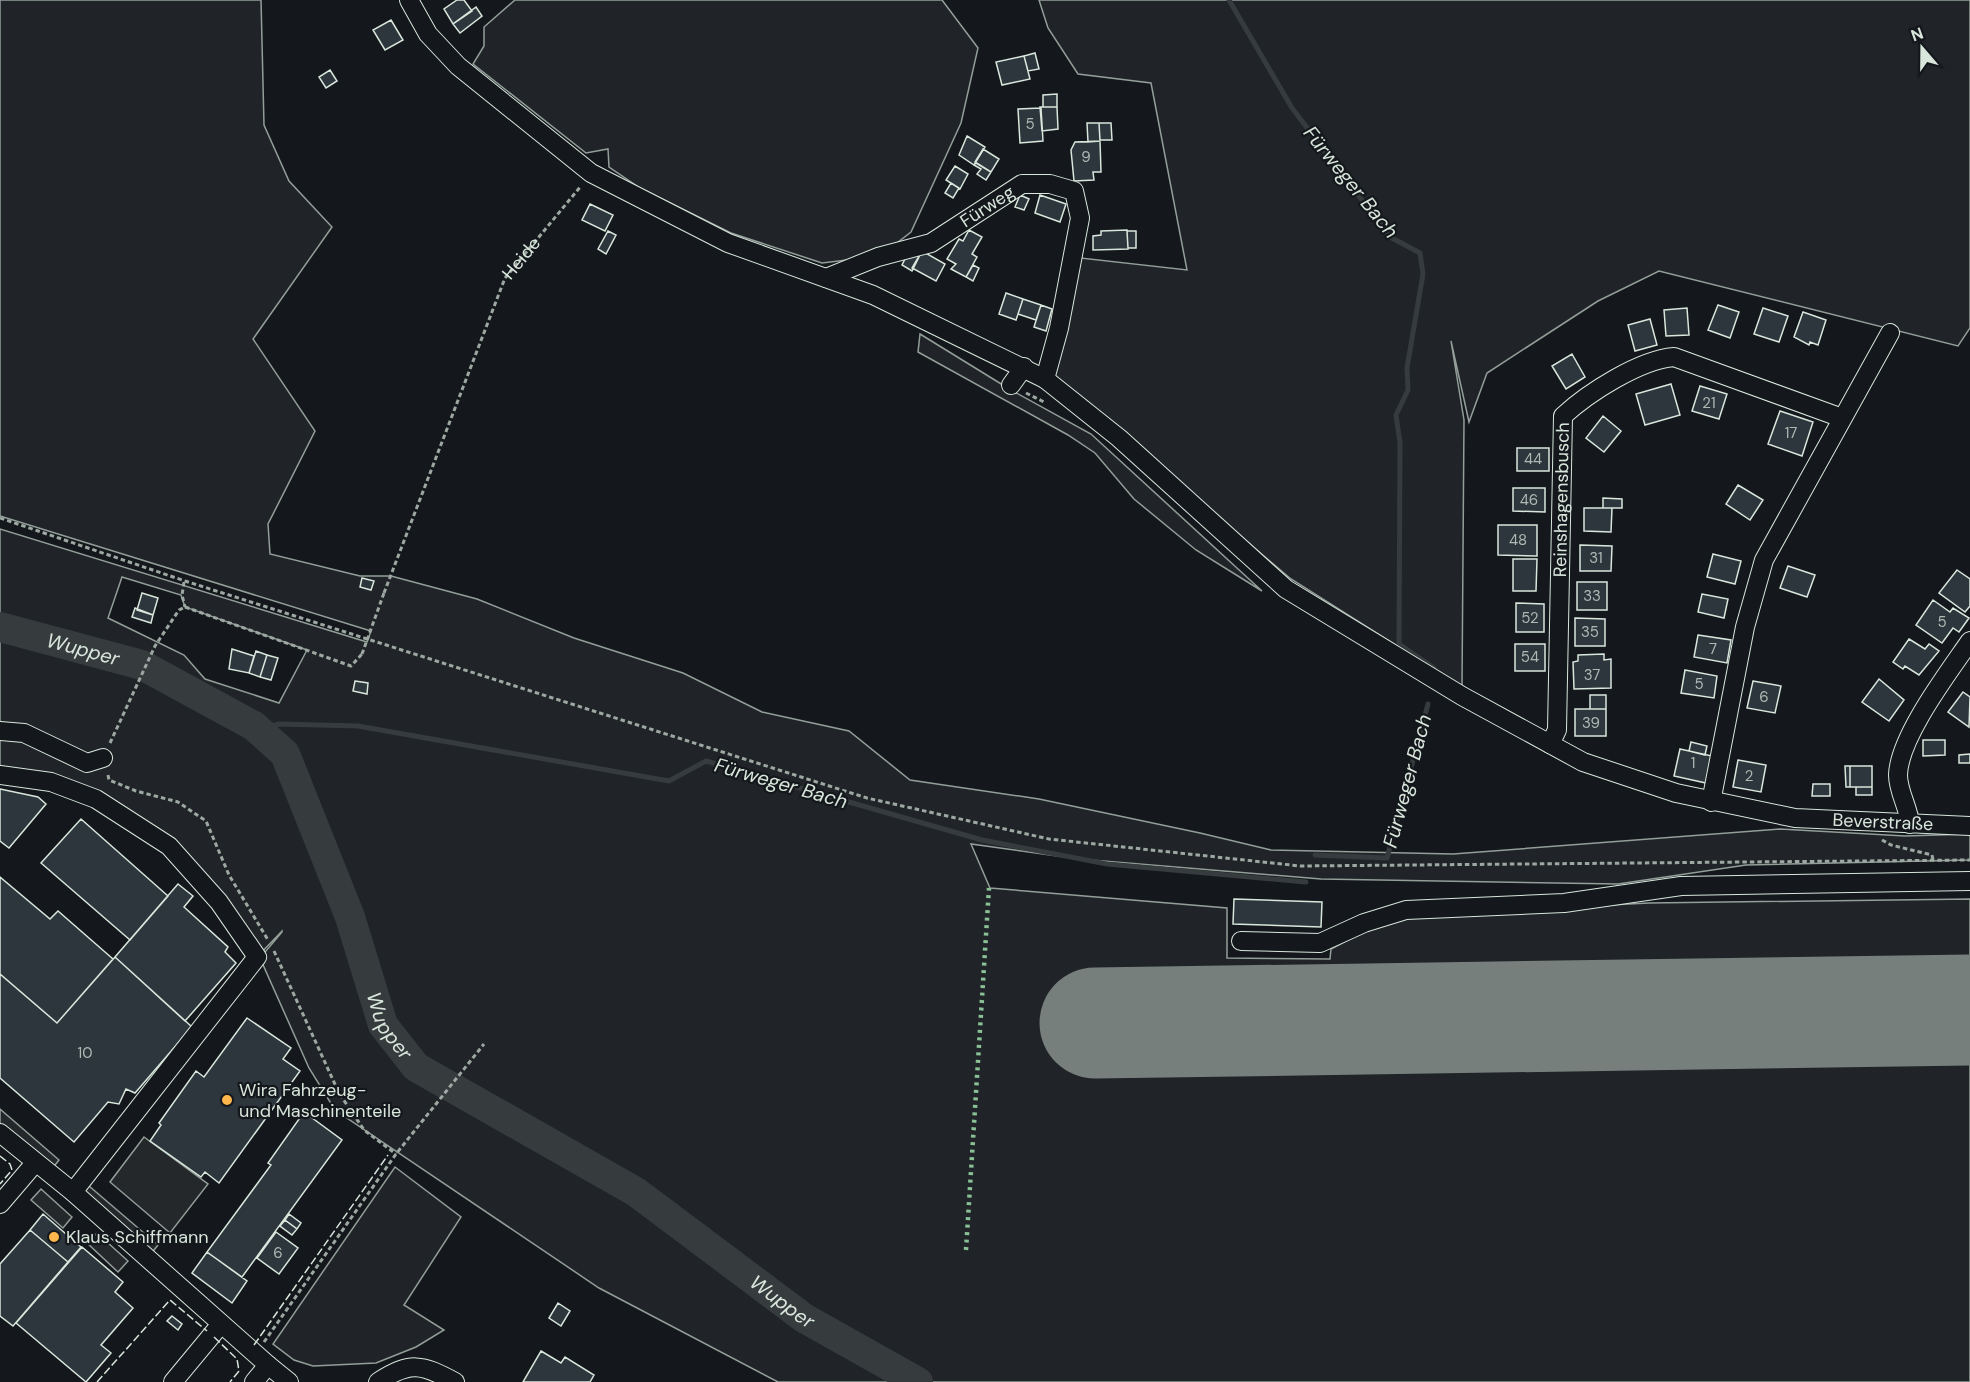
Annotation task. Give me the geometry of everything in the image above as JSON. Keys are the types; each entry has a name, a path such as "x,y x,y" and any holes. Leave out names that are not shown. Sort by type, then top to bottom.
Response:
{"street":[{"path":"409,0 428,34 458,66 591,173"},
{"name":"Beverstraße","path":"591,173 728,243 873,295 1045,379 1119,438 1286,589 1462,696 1584,762 1676,793 1795,818 1970,826"},
{"name":"Fürweg","path":"826,278 878,256 931,243 1022,184 1050,184 1074,191 1080,218 1059,328 1045,379"},
{"path":"1712,802 1745,627 1764,560 1890,333"},
{"name":"Reinshagensbusch","path":"1550,744 1557,730 1563,416 1581,399 1656,358 1674,357 1842,418"},
{"path":"1011,386 1024,367"},
{"path":"1910,824 1898,776 1902,753 1928,705 1970,641"},
{"path":"0,731 24,734 87,763 103,758"},
{"path":"0,775 51,782 96,800 169,846 219,902 257,957 73,1192"},
{"path":"1242,941 1320,942 1364,923 1406,910 1564,903 1681,886 1970,880"},
{"path":"0,1133 73,1192 261,1360 289,1382"},
{"path":"0,1204 35,1163"},
{"path":"173,1382 221,1324"},
{"path":"254,1382 261,1360"},
{"path":"378,1382 395,1371 411,1365 434,1371 455,1382"}],"path":[{"name":"Heide","path":"185,607 351,666 362,654 505,278 591,173"},
{"path":"0,518 185,581 867,798 1049,839 1300,866 1970,860"},
{"path":"103,758 155,646 179,609 185,607 182,596 185,581"},
{"path":"1872,822 1874,834 1891,845 1932,855 1933,860"},
{"path":"261,1360 396,1154 484,1044"}],"shaded area":[{"path":"0,0 261,0 264,125 289,181 332,227 253,339 315,431 268,524 270,554 360,576 391,576 477,599 574,638 683,673 762,712 849,731 910,780 1039,799 1271,850 1453,854 1780,829 1905,836 1970,834 1970,860 1746,865 1618,884 1321,879 1079,859 971,844 990,888 1227,908 1227,958 1330,959 1331,949 1378,924 1411,915 1649,903 1970,899 1970,1382 778,1382 599,1288 335,1110 309,1068 260,958 282,931 257,957 169,846 96,799 0,775 0,529 367,642 371,631 0,516","holes":["122,577 181,595 185,607 307,650 279,703 205,679 184,655 108,618"]},
{"path":"515,0 942,0 978,48 961,123 911,232 880,256 822,263 731,233 640,188 609,167 608,149 586,153 473,64 484,46 484,27"},
{"path":"1039,0 1970,0 1970,328 1958,346 1659,271 1598,301 1487,373 1469,422 1451,341 1464,420 1462,687 1291,579 1053,375 1072,257 1187,270 1151,83 1078,74 1048,28"},
{"path":"920,334 1011,390 1091,434 1262,591 1196,550 1134,499 1095,453 1068,435 918,352"},
{"path":"0,1109 59,1160 51,1170 0,1126"},
{"path":"144,1137 208,1184 170,1233 110,1182"},
{"path":"395,1167 461,1217 404,1305 444,1330 416,1347 376,1363 313,1366 294,1360 273,1344"},
{"path":"89,1186 158,1245 150,1255 80,1195"},
{"path":"41,1189 72,1217 63,1228 31,1200"},
{"path":"97,1233 128,1261 118,1272 87,1243"}],"building":[{"path":"457,0 464,0 472,11 453,24 444,9"},
{"path":"476,7 482,16 460,33 453,24"},
{"path":"391,20 403,40 385,50 373,30"},
{"path":"1035,53 1039,69 1028,71 1024,56"},
{"path":"1024,56 1030,79 1002,85 996,62"},
{"path":"330,70 337,81 326,88 319,77"},
{"path":"1057,94 1057,107 1043,107 1043,95"},
{"path":"1040,107 1057,107 1058,129 1042,131"},
{"path":"1041,108 1043,141 1020,143 1018,109"},
{"path":"1087,123 1099,123 1100,141 1088,142"},
{"path":"1099,123 1111,123 1112,140 1100,140"},
{"path":"967,136 985,147 974,165 959,155"},
{"path":"1100,141 1101,172 1093,172 1094,180 1074,181 1071,150 1075,142"},
{"path":"983,149 999,159 991,172 975,162"},
{"path":"976,163 991,172 986,180 977,174 981,169 974,165"},
{"path":"955,166 968,174 960,189 946,180"},
{"path":"951,183 959,188 953,198 945,193"},
{"path":"1020,195 1029,199 1024,210 1015,207"},
{"path":"1040,195 1066,204 1060,222 1035,213"},
{"path":"590,204 613,215 605,231 582,220"},
{"path":"969,230 982,237 972,254 977,257 966,277 951,269 956,264 947,259 959,239 963,241"},
{"path":"1127,230 1128,249 1093,250 1093,236 1101,235 1101,231"},
{"path":"608,231 616,235 606,254 598,249"},
{"path":"1127,231 1136,231 1136,248 1128,248"},
{"path":"922,251 945,264 936,281 912,268"},
{"path":"908,253 919,257 912,271 902,265"},
{"path":"973,265 979,268 973,281 966,277"},
{"path":"1006,293 1023,299 1016,320 999,314"},
{"path":"1023,299 1041,305 1036,320 1018,314"},
{"path":"1041,305 1052,309 1046,331 1034,327"},
{"path":"1718,305 1739,312 1730,338 1708,330"},
{"path":"1687,308 1689,335 1666,336 1664,310"},
{"path":"1763,308 1788,316 1779,342 1754,334"},
{"path":"1803,312 1826,320 1818,345 1810,342 1809,345 1794,337"},
{"path":"1650,319 1657,345 1635,351 1628,325"},
{"path":"1572,354 1585,377 1566,389 1552,366"},
{"path":"1671,384 1680,415 1645,425 1636,394"},
{"path":"1700,386 1727,394 1719,419 1692,411"},
{"path":"1780,411 1813,422 1802,456 1768,444"},
{"path":"1603,416 1621,431 1604,452 1586,438"},
{"path":"1517,448 1549,448 1549,471 1517,471"},
{"path":"1738,485 1763,500 1750,520 1726,504"},
{"path":"1513,488 1545,488 1545,512 1513,511"},
{"path":"1603,498 1622,499 1622,508 1603,508"},
{"path":"1584,508 1612,508 1611,532 1584,531"},
{"path":"1498,525 1537,525 1537,556 1498,555"},
{"path":"1580,545 1612,546 1611,571 1580,571"},
{"path":"1713,554 1741,561 1735,584 1707,577"},
{"path":"1513,559 1537,559 1536,591 1513,591"},
{"path":"1788,566 1815,575 1807,597 1780,588"},
{"path":"1957,570 1970,579 1970,606 1965,612 1939,593"},
{"path":"362,578 374,581 371,590 360,587"},
{"path":"1577,582 1607,582 1607,610 1577,610"},
{"path":"142,593 158,598 153,615 137,610"},
{"path":"1702,594 1728,599 1724,618 1698,612"},
{"path":"1933,600 1950,612 1953,608 1969,618 1959,632 1953,628 1942,643 1916,625"},
{"path":"1516,603 1544,604 1544,632 1516,632"},
{"path":"135,608 153,615 151,623 132,617"},
{"path":"1575,618 1605,619 1605,646 1575,646"},
{"path":"1698,635 1731,640 1727,663 1694,657"},
{"path":"1909,639 1925,649 1929,644 1939,651 1919,675 1893,662"},
{"path":"1515,644 1545,644 1545,671 1515,671"},
{"path":"232,649 254,656 249,673 229,669"},
{"path":"256,651 267,655 260,677 249,673"},
{"path":"1604,654 1604,660 1611,659 1611,688 1574,689 1573,662 1578,661 1578,655"},
{"path":"267,655 278,658 271,680 260,677"},
{"path":"1685,670 1717,676 1714,698 1681,693"},
{"path":"1879,679 1904,700 1889,721 1862,702"},
{"path":"355,681 368,683 367,694 353,691"},
{"path":"1753,681 1781,686 1775,713 1747,708"},
{"path":"1963,692 1970,697 1969,727 1948,712"},
{"path":"1590,695 1606,695 1606,709 1590,709"},
{"path":"1575,709 1606,709 1606,736 1575,736"},
{"path":"1923,740 1945,740 1945,755 1923,756"},
{"path":"1691,742 1707,746 1705,755 1689,751"},
{"path":"1680,749 1712,756 1706,783 1674,776"},
{"path":"1970,754 1970,763 1959,763 1959,755"},
{"path":"1738,760 1766,765 1761,792 1733,787"},
{"path":"1845,766 1850,766 1850,787 1846,787"},
{"path":"1850,766 1872,766 1872,787 1850,787"},
{"path":"1813,784 1830,784 1830,796 1812,796"},
{"path":"1856,787 1872,787 1872,795 1856,795"},
{"path":"0,789 38,797 46,804 9,848 0,841"},
{"path":"81,819 168,896 130,940 41,863"},
{"path":"0,877 50,919 58,911 113,959 57,1023 0,974"},
{"path":"178,884 193,896 184,907 228,947 225,952 236,963 185,1021 115,957"},
{"path":"1234,899 1322,902 1321,927 1233,924"},
{"path":"115,957 192,1027 135,1093 126,1089 119,1104 108,1102 74,1142 0,1078 0,974 57,1023"},
{"name":"Wira Fahrzeug- und Maschinenteile","path":"247,1018 291,1048 283,1059 300,1071 219,1183 205,1172 201,1177 150,1141 161,1125 159,1123 196,1071 204,1077"},
{"path":"304,1112 342,1140 242,1277 207,1252 271,1165 268,1163"},
{"name":"Klaus Schiffmann","path":"43,1214 81,1247 68,1262 30,1230"},
{"path":"289,1214 301,1223 297,1229 285,1220"},
{"path":"285,1220 297,1229 292,1235 280,1226"},
{"path":"30,1230 68,1262 13,1326 0,1316 0,1264"},
{"path":"276,1232 298,1248 279,1274 257,1258"},
{"path":"82,1247 123,1282 115,1292 133,1308 101,1345 111,1353 86,1382 16,1323"},
{"path":"207,1252 247,1281 232,1303 192,1273"},
{"path":"558,1303 570,1311 561,1326 549,1318"},
{"path":"172,1316 182,1324 178,1330 167,1321"},
{"path":"541,1351 561,1363 565,1357 594,1375 590,1382 523,1382"}],"waterway":[{"name":"Fürweger Bach","path":"1229,0 1292,108 1390,237 1420,253 1423,274 1407,368 1408,390 1396,415 1400,443 1399,644 1434,668 1436,674"},
{"name":"Wupper","path":"0,627 142,665 254,726 285,754 350,917 383,1025 416,1067 636,1192 804,1318 918,1382"},
{"name":"Fürweger Bach","path":"1315,855 1387,858 1428,704"},
{"name":"Fürweger Bach","path":"259,730 279,724 358,726 669,781 706,761 982,840 1107,864 1306,882"}],"runway":[{"path":"1095,1023 1970,1010"}],"hedge":[{"path":"966,1250 989,888"}],"fence":[{"path":"254,1345 388,1155"},
{"path":"0,1156 10,1164 12,1170 0,1184"},
{"path":"97,1382 170,1300 207,1331"},
{"path":"214,1337 237,1359 239,1371 230,1382"}],"place":[{"name":"Wira Fahrzeug- und Maschinenteile","path":"227,1100"},
{"name":"Klaus Schiffmann","path":"54,1237"}]}
